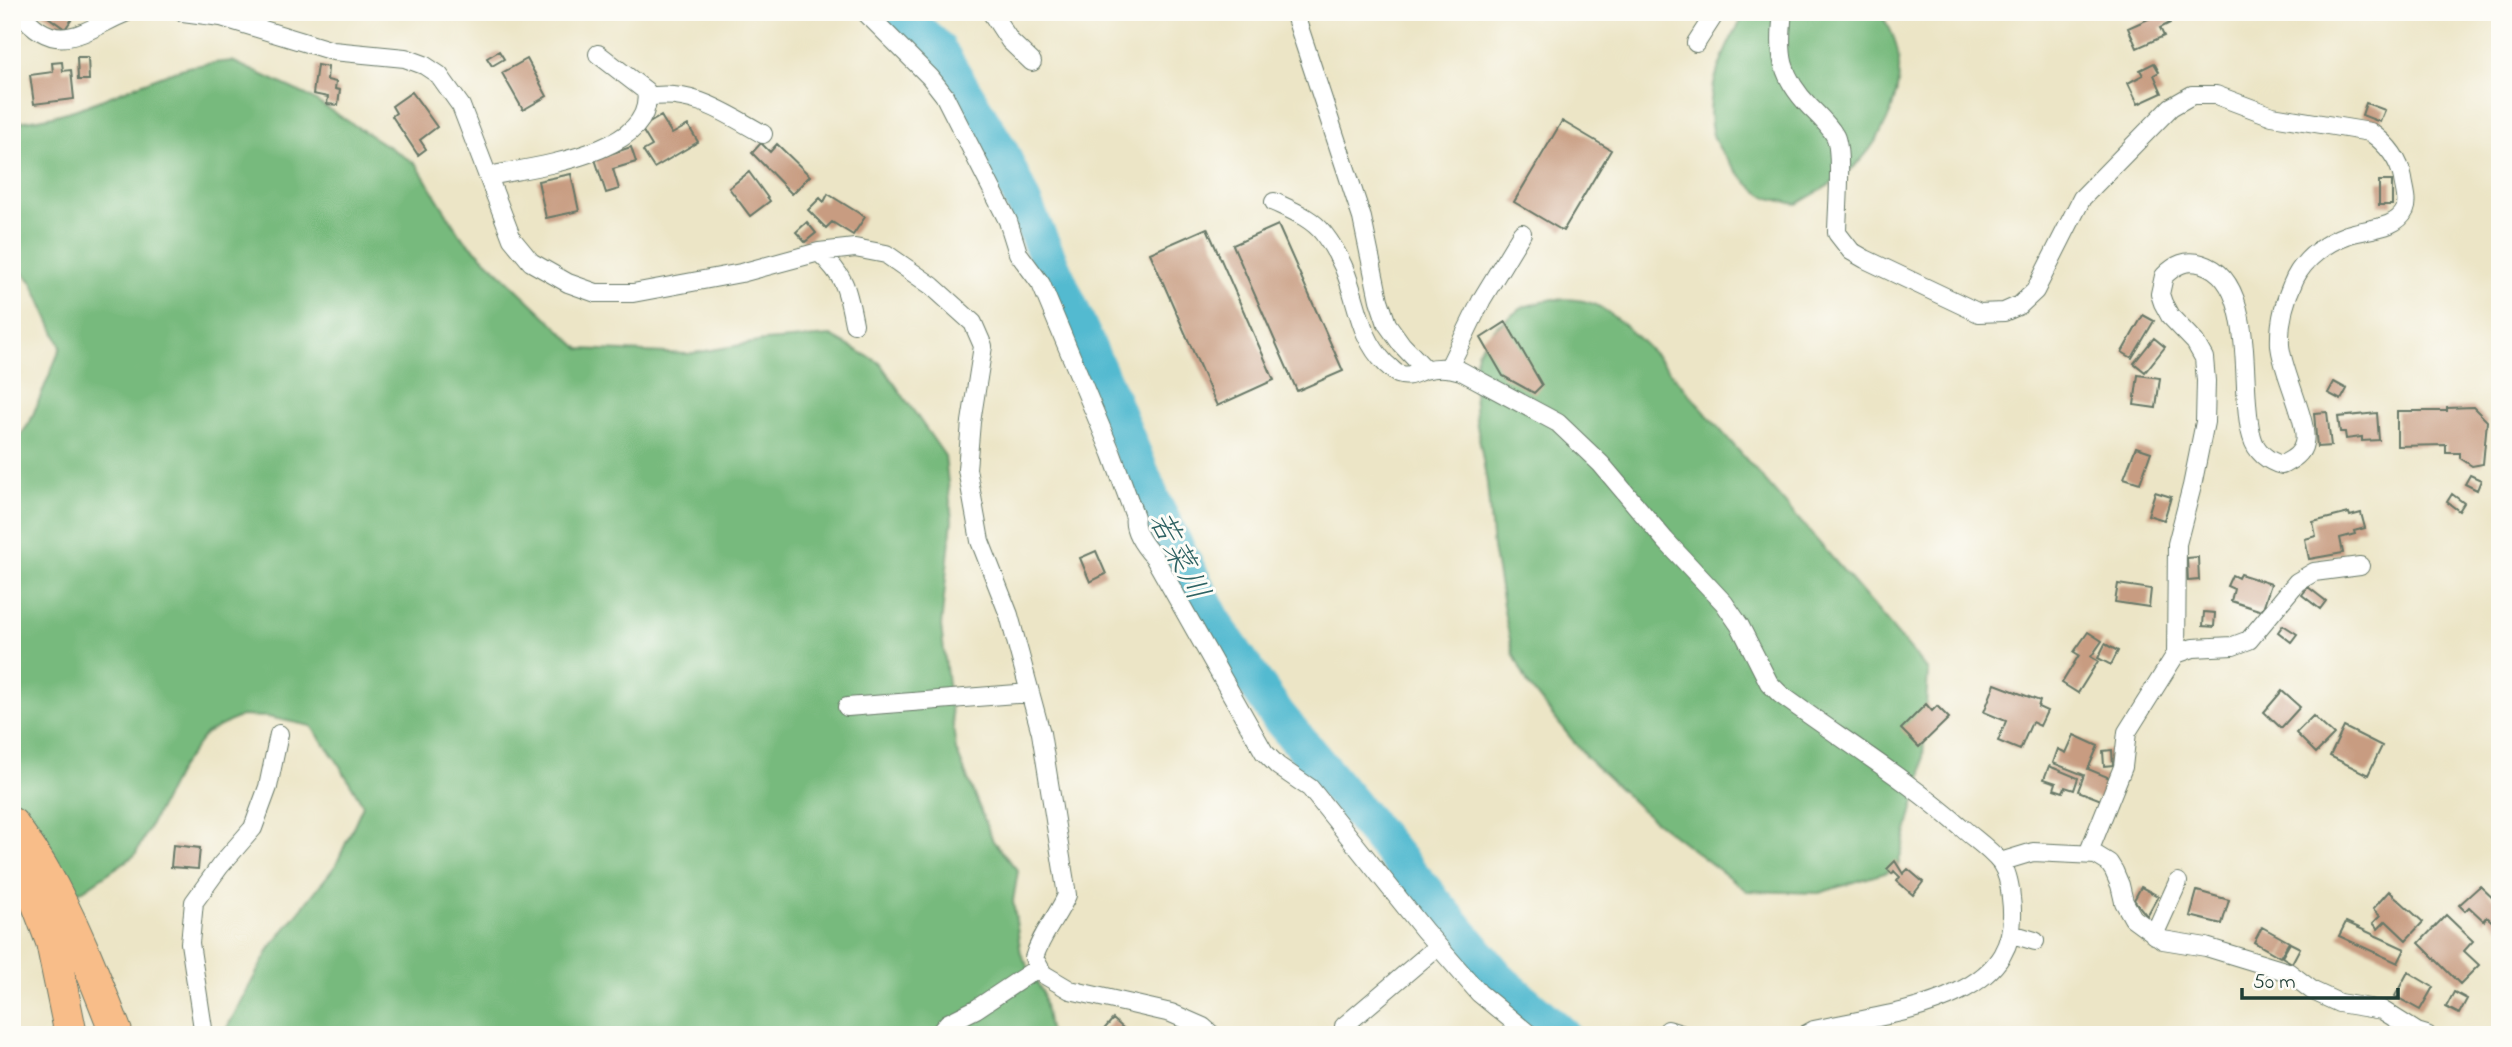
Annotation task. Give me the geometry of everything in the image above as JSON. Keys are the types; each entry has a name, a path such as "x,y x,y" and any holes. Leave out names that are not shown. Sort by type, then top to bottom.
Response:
{"highway":[{"path":"12,824 42,868 70,923 94,974 117,1035"},
{"path":"12,830 63,936 87,1004 94,1035"},
{"path":"12,837 52,942 71,1035"}],"street":[{"path":"20,12 33,27 48,36 64,39 127,12"},
{"path":"183,12 220,17 333,51 405,58 424,65 439,75 461,106 501,217 512,239 531,262 568,283 596,293 633,293 715,278 819,252 855,248 886,254 932,286 973,323 984,346 971,422 967,469 981,541 1009,615 1041,733 1067,895 1059,913 1039,939 1034,958 1043,974 1070,990 1171,1013 1203,1027 1212,1035"},
{"path":"865,12 930,77 944,95 1008,221 1018,253 1041,284 1112,454 1135,517 1133,523 1139,537 1154,557 1264,752 1278,766 1310,788 1479,993 1530,1035"},
{"path":"991,12 1010,41 1032,62"},
{"path":"1294,12 1362,218 1379,300 1387,324 1425,369"},
{"path":"1696,43 1716,12"},
{"path":"1783,12 1780,40 1784,67 1793,89 1835,136 1838,154 1837,233 1843,243 1865,260 1979,313 2004,312 2020,305 2035,291 2082,198 2176,102 2192,94 2216,95 2272,116 2370,132 2383,141 2394,155 2402,174 2406,202 2404,211 2397,220 2348,235 2317,251 2296,275 2283,313 2280,347 2301,418 2305,442 2299,453 2282,465 2272,462 2257,448 2251,436 2245,392 2243,335 2236,302 2226,283 2216,269 2192,262 2180,264 2164,276 2160,294 2163,303 2170,316 2195,342 2204,358 2206,380 2205,422 2192,486 2176,544 2176,654 2127,732 2123,766 2088,854"},
{"path":"488,176 609,146 628,134 644,116 649,104 646,91 598,54"},
{"path":"647,97 667,94 683,96 708,105 763,134"},
{"path":"1274,202 1308,219 1323,232 1343,266 1360,324 1377,355 1396,373 1409,376 1425,369 1449,367 1558,423 1601,464 1665,540 1724,603 1740,626 1769,682 1780,694 1898,777 2000,862 2010,889 2012,934 1999,961 1980,979 1956,993 1912,1009 1814,1030 1805,1035"},
{"path":"1449,367 1482,299 1522,233"},
{"path":"819,252 836,268 847,286 853,324"},
{"path":"2176,654 2193,649 2233,646 2249,640 2298,582 2314,572 2360,566"},
{"path":"847,707 1029,693"},
{"path":"204,1035 190,943 194,902 220,866 253,828 268,787 279,734"},
{"path":"2000,862 2033,852 2096,855 2109,863 2117,877 2128,911 2163,940 2206,947 2288,972 2313,991 2339,1003 2382,1010 2417,1032 2427,1035"},
{"path":"2154,935 2178,882"},
{"path":"2012,934 2035,941"},
{"path":"1344,1026 1438,946"},
{"path":"938,1035 948,1023 976,1009 1039,967"}],"green space":[{"path":"1747,12 1878,12 1890,30 1897,50 1897,91 1890,112 1870,149 1850,171 1797,204 1770,198 1752,187 1727,159 1713,135 1710,120 1713,87 1731,39"},
{"path":"232,61 306,95 416,164 460,235 580,349 688,354 764,341 831,336 880,363 945,456 952,520 941,626 956,750 993,841 1018,871 1013,901 1021,954 1043,993 1050,1035 223,1035 270,948 336,865 363,805 337,761 311,726 268,717 241,716 206,733 180,768 135,855 83,890 12,911 12,448 30,422 61,347 32,282 12,262 12,122 35,120 78,109 184,68"},
{"path":"1553,299 1571,299 1595,304 1632,332 1827,551 1928,671 1922,774 1897,869 1819,893 1747,891 1646,814 1586,757 1529,686 1513,653 1505,616 1493,548 1473,378 1477,352 1497,326 1523,307"}],"building":[{"path":"41,12 69,12 74,16 65,29"},
{"path":"2166,15 2170,23 2160,28 2164,36 2137,48 2128,28 2155,16 2157,19"},
{"path":"499,51 504,59 492,66 487,58"},
{"path":"77,57 88,57 89,80 78,80"},
{"path":"527,59 547,96 523,110 502,73"},
{"path":"62,62 63,71 71,70 74,99 34,104 30,75 53,72 52,63"},
{"path":"2154,63 2159,72 2154,75 2162,93 2138,104 2128,83 2143,75 2140,70"},
{"path":"317,65 328,67 327,80 336,82 335,89 340,90 338,105 327,104 328,97 313,94"},
{"path":"412,92 437,127 420,140 426,149 418,155 392,116 396,113 392,106"},
{"path":"2366,103 2385,110 2380,122 2362,115"},
{"path":"661,116 672,134 688,125 698,142 654,168 643,151 652,146 641,128"},
{"path":"1562,121 1611,150 1563,231 1514,202"},
{"path":"761,143 770,152 777,144 810,176 792,194 752,153"},
{"path":"631,147 636,162 613,169 619,189 606,193 595,159"},
{"path":"749,172 770,201 750,216 729,188"},
{"path":"571,174 579,211 546,218 538,181"},
{"path":"2379,181 2392,181 2392,205 2379,205"},
{"path":"828,194 865,217 853,235 832,222 826,228 808,210 820,198 824,202"},
{"path":"807,222 816,233 805,242 796,232"},
{"path":"1278,225 1343,371 1297,391 1233,245"},
{"path":"1207,228 1274,380 1217,406 1150,253"},
{"path":"2143,315 2154,321 2132,358 2122,352"},
{"path":"1506,322 1542,385 1534,393 1503,376 1481,338"},
{"path":"2154,338 2165,347 2145,372 2134,363"},
{"path":"2138,375 2160,378 2156,408 2134,405"},
{"path":"2334,382 2347,389 2341,400 2328,393"},
{"path":"2473,407 2487,421 2483,464 2472,466 2460,458 2460,453 2446,453 2446,445 2397,446 2397,411 2447,411 2447,408"},
{"path":"2327,412 2331,446 2317,447 2314,413"},
{"path":"2377,413 2379,440 2362,441 2362,437 2346,439 2345,432 2340,432 2338,417"},
{"path":"2136,447 2151,452 2140,483 2124,478"},
{"path":"2470,475 2481,480 2477,490 2465,484"},
{"path":"2155,492 2171,497 2164,520 2148,515"},
{"path":"2452,494 2464,503 2459,511 2447,502"},
{"path":"2349,513 2350,516 2361,513 2365,528 2340,538 2343,553 2309,559 2305,539 2316,536 2313,522"},
{"path":"1096,551 1106,574 1090,582 1080,558"},
{"path":"2198,557 2199,580 2188,581 2187,558"},
{"path":"2240,574 2271,584 2262,611 2231,601 2234,589 2227,586 2232,575 2238,578"},
{"path":"2118,584 2151,589 2149,607 2115,602"},
{"path":"2308,587 2326,601 2320,609 2302,595"},
{"path":"2204,612 2215,613 2214,627 2203,626"},
{"path":"2283,625 2297,634 2291,642 2278,632"},
{"path":"2088,632 2102,641 2091,657 2098,661 2078,693 2062,683 2079,655 2074,652"},
{"path":"2105,644 2118,651 2111,665 2098,658"},
{"path":"1995,684 2040,701 2038,707 2047,711 2040,726 2032,722 2020,750 1998,741 2006,721 1984,712"},
{"path":"2282,691 2300,707 2281,728 2264,712"},
{"path":"1926,704 1932,711 1937,706 1949,718 1919,747 1901,729"},
{"path":"2313,716 2334,735 2316,753 2296,733"},
{"path":"2344,727 2382,746 2368,775 2330,756"},
{"path":"2074,735 2098,746 2088,769 2110,778 2101,800 2078,791 2084,775 2053,763 2058,749 2066,753"},
{"path":"2112,750 2113,765 2104,766 2103,751"},
{"path":"2049,766 2078,778 2074,790 2065,787 2063,792 2054,789 2056,783 2044,779"},
{"path":"173,845 200,848 198,869 171,867"},
{"path":"1895,861 1903,874 1908,869 1923,882 1913,895 1897,881 1900,877 1894,871 1892,874 1887,869"},
{"path":"2480,886 2500,905 2498,927 2487,917 2484,921 2469,907 2465,911 2459,905"},
{"path":"2141,887 2158,896 2147,916 2134,900"},
{"path":"2197,891 2229,900 2222,924 2190,916"},
{"path":"2389,891 2423,922 2406,940 2386,921 2378,929 2373,923 2380,916 2373,909"},
{"path":"2446,915 2473,941 2464,951 2479,965 2460,984 2419,943"},
{"path":"2346,922 2405,949 2398,963 2339,936"},
{"path":"2262,927 2289,942 2280,957 2254,942"},
{"path":"2290,943 2300,948 2292,963 2282,957"},
{"path":"2408,972 2433,987 2420,1010 2395,996"},
{"path":"2454,992 2467,999 2459,1014 2446,1007"},
{"path":"1113,1019 1131,1035 1099,1035"}],"waterway":[{"name":"若菜川","path":"897,12 937,48 1001,153 1110,397 1154,505 1217,628 1278,716 1501,982 1562,1035"}]}
